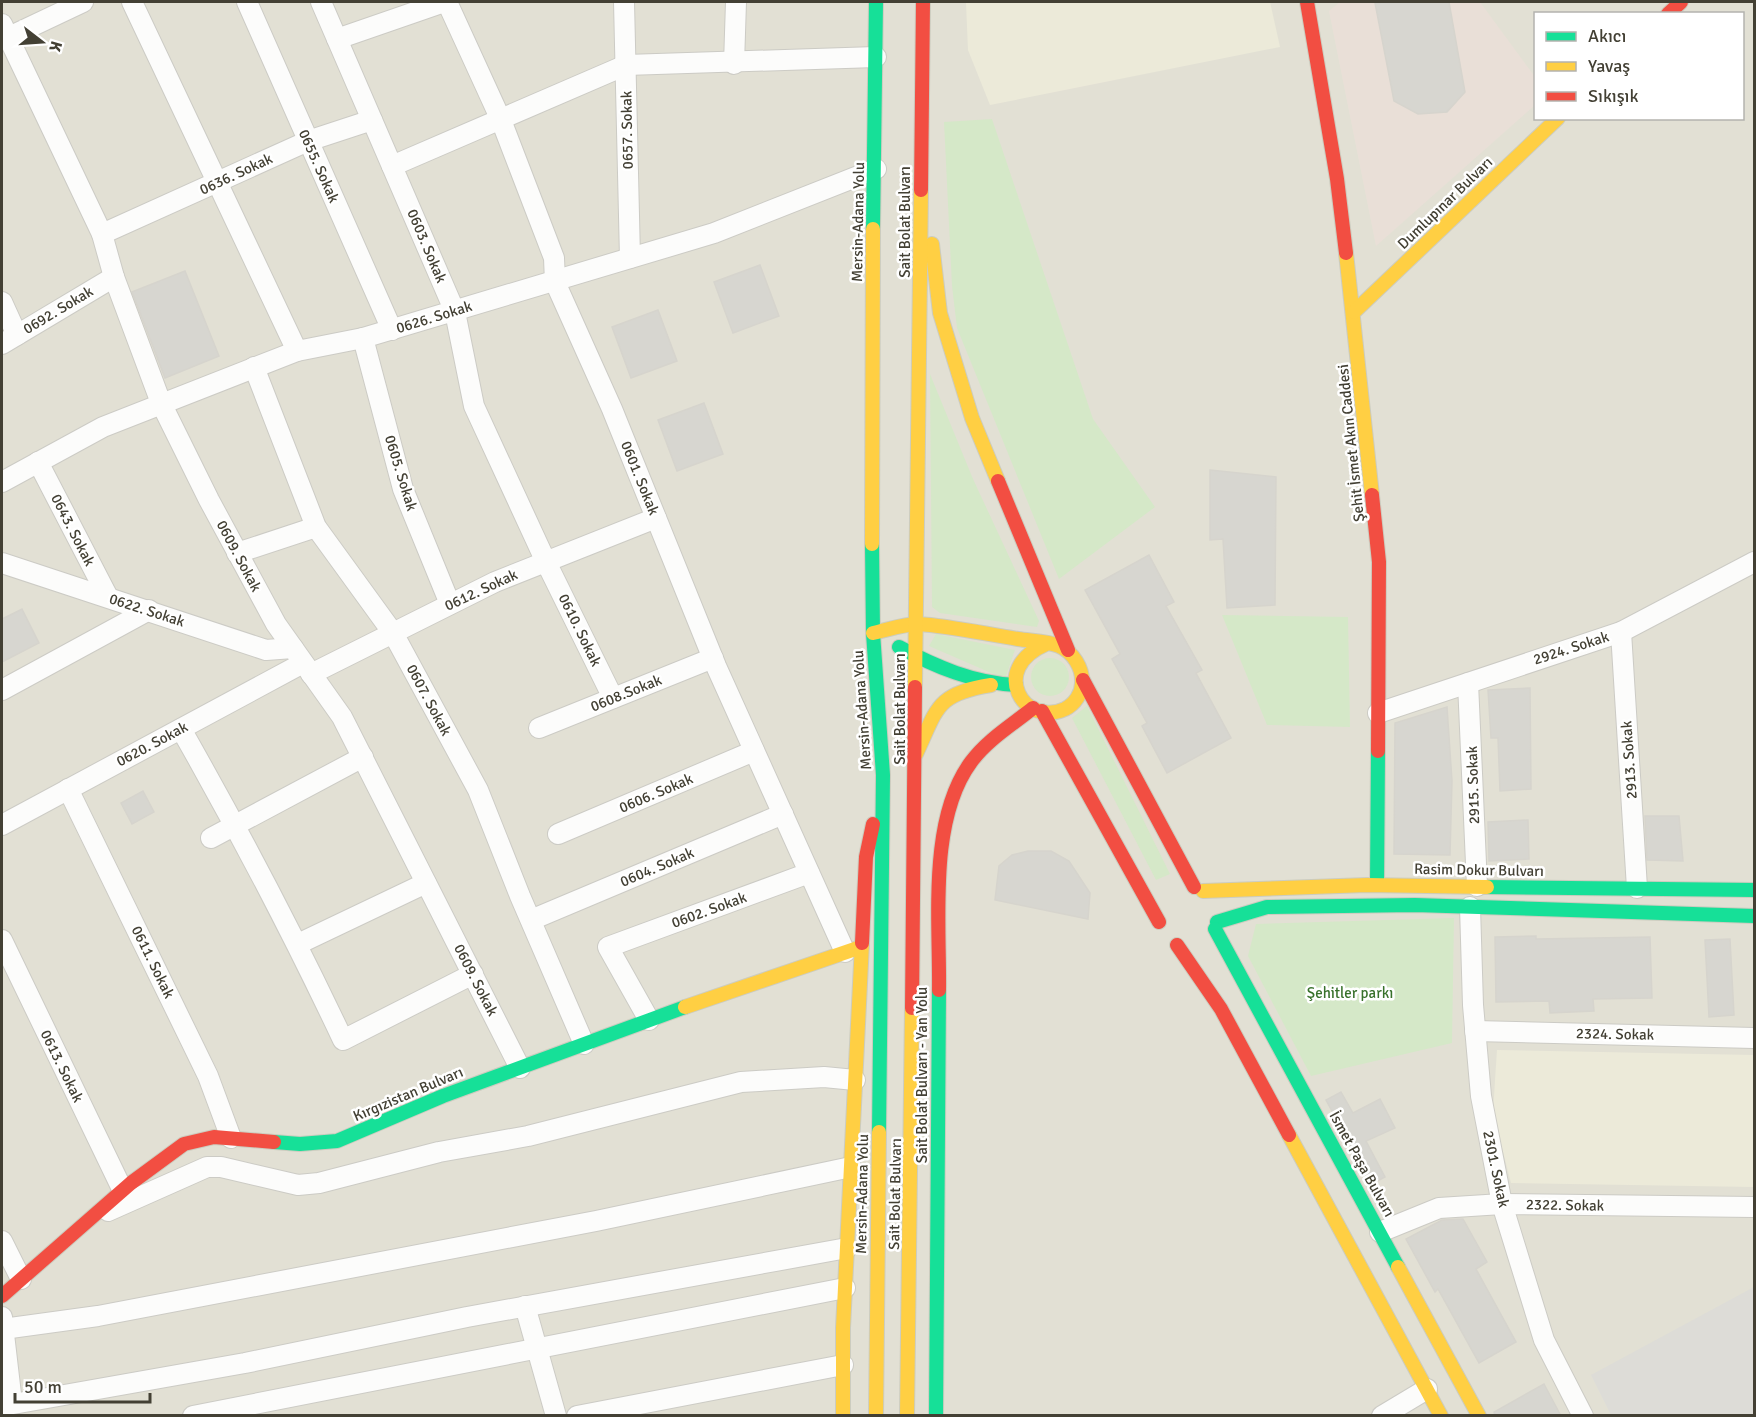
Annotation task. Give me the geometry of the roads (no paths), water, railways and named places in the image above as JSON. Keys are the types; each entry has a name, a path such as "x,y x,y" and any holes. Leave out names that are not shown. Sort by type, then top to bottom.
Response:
{"main road":[{"name":"Mersin-Adana Yolu","path":"876,2 876,169 871,429 873,633 883,775 876,1416"},
{"name":"Sait Bolat Bulvarı","path":"907,1416 923,2"},
{"name":"Şehit İsmet Akın Caddesi","path":"1307,2 1337,178 1354,312 1379,562 1377,885"},
{"name":"Dumlupınar Bulvarı","path":"1354,312 1556,120"},
{"path":"922,163 940,313 972,418 1068,650 1082,668 1083,680 1080,691 1065,708 1054,712 1037,710"},
{"path":"873,633 916,624 1046,644 1068,650"},
{"path":"873,633 916,657 991,685"},
{"path":"1046,644 1025,653 1018,662 1016,685 1019,694 1037,710 1167,934 1221,1009 1442,1416"},
{"name":"İsmet Paşa Bulvarı","path":"1083,680 1198,889 1216,906 1216,925 1479,1416"},
{"path":"916,754 938,707 960,690 991,685 1016,685"},
{"name":"Sait Bolat Bulvarı - Yan Yolu","path":"936,1416 940,855 951,806 965,771 987,746 1037,710"},
{"path":"843,1416 845,1288 855,1080 853,950 866,857 883,775"},
{"name":"Rasim Dokur Bulvarı","path":"1175,890 1377,885 1755,890"},
{"path":"1161,903 1167,934"},
{"path":"1167,934 1201,943 1216,925 1267,908 1470,907 1755,916"},
{"name":"Kırgızistan Bulvarı","path":"2,1296 92,1217 183,1144 214,1137 300,1144 337,1142 443,1096 649,1020 853,950"}],"street":[{"path":"5,31 83,2"},
{"path":"132,2 216,184 297,351"},
{"name":"0655. Sokak","path":"247,2 392,330"},
{"name":"0603. Sokak","path":"321,2 455,312 474,406 546,562"},
{"path":"337,39 446,2"},
{"name":"0601. Sokak","path":"446,2 501,120 554,258 555,282 612,409 713,658 809,873 853,950"},
{"name":"0657. Sokak","path":"624,2 630,258"},
{"path":"734,64 736,2"},
{"name":"0609. Sokak","path":"5,31 102,234 114,277 161,403 237,553 276,624 342,717 520,1068"},
{"path":"392,166 626,65 734,64 876,57"},
{"name":"0636. Sokak","path":"102,234 308,141 372,120"},
{"name":"0626. Sokak","path":"2,482 103,427 297,351 392,330 714,233 876,169"},
{"name":"0692. Sokak","path":"9,339 114,277"},
{"path":"2,302 9,339"},
{"name":"0605. Sokak","path":"363,338 403,489 450,604"},
{"name":"0607. Sokak","path":"254,367 316,526 393,633 478,790 584,1044"},
{"name":"0643. Sokak","path":"38,462 108,597"},
{"name":"0612. Sokak","path":"302,661 393,633 450,604 546,562 656,518"},
{"path":"237,553 316,526"},
{"name":"0610. Sokak","path":"546,562 614,698"},
{"name":"2924. Sokak","path":"1378,713 1621,632 1755,562"},
{"name":"0622. Sokak","path":"2,563 302,661"},
{"path":"2,690 149,610"},
{"name":"2913. Sokak","path":"1621,632 1637,888"},
{"name":"0608.Sokak","path":"540,728 713,658"},
{"name":"0620. Sokak","path":"2,825 302,661"},
{"name":"2915. Sokak","path":"1468,683 1477,886"},
{"path":"181,729 236,825 298,944 343,1040 473,974"},
{"name":"0606. Sokak","path":"558,834 754,752"},
{"path":"211,838 363,758"},
{"name":"0611. Sokak","path":"68,789 208,1076 231,1138"},
{"name":"0604. Sokak","path":"531,920 783,814"},
{"name":"0602. Sokak","path":"649,1020 608,947 809,873"},
{"path":"298,944 426,883"},
{"name":"2301. Sokak","path":"1470,907 1475,1031 1481,1096 1502,1204 1544,1340 1583,1416"},
{"name":"0613. Sokak","path":"2,940 123,1191"},
{"name":"2324. Sokak","path":"1475,1031 1755,1038"},
{"path":"92,1217 207,1167 221,1167 298,1185 319,1183 440,1152 528,1136 741,1082 824,1077 855,1080"},
{"path":"847,1248 525,1306 245,1364 7,1404 2,1323 98,1316 561,1228 851,1167"},
{"name":"2322. Sokak","path":"1380,1232 1439,1208 1502,1204 1755,1207"},
{"path":"2,1241 21,1279"},
{"path":"193,1416 845,1288"},
{"path":"525,1306 539,1349 556,1416"},
{"path":"577,1416 843,1365"},
{"path":"1382,1416 1427,1389"}],"park label":[{"name":"Şehitler parkı","path":"1350,993"}]}
